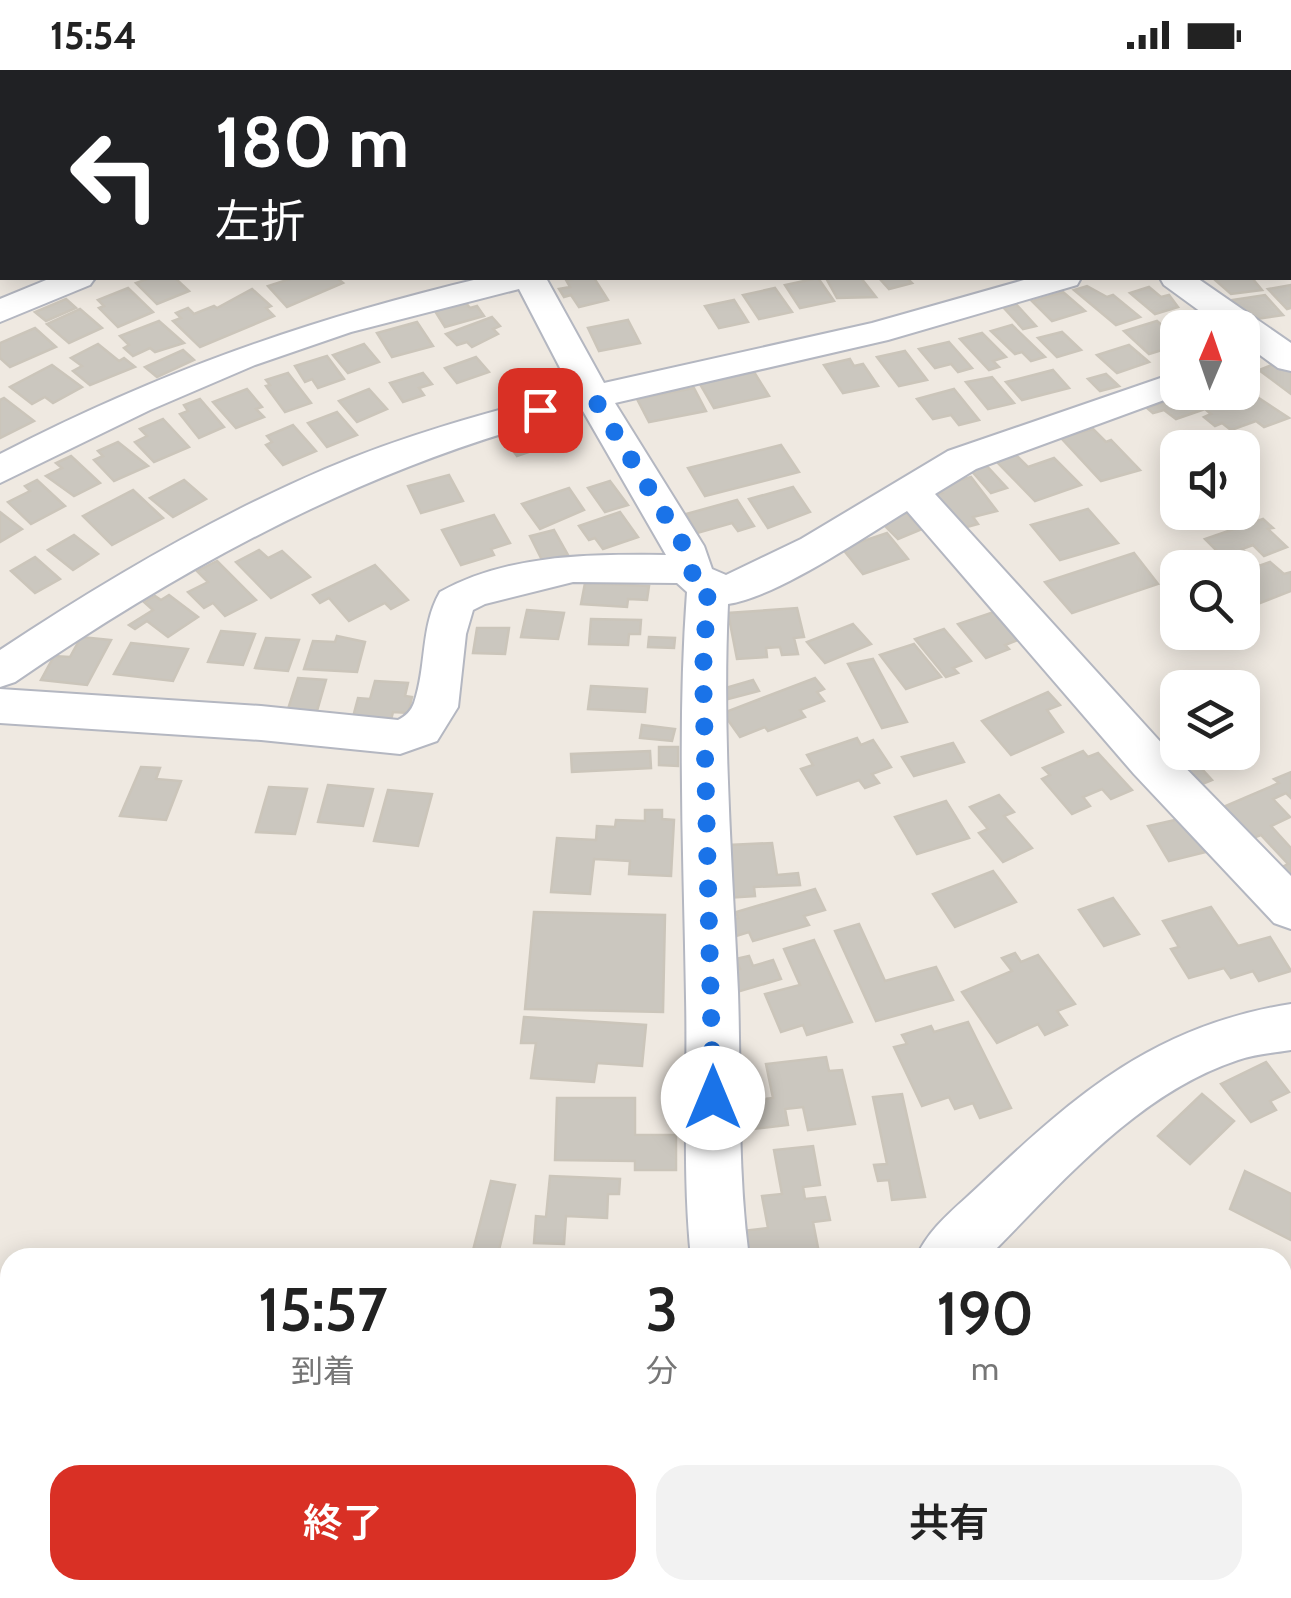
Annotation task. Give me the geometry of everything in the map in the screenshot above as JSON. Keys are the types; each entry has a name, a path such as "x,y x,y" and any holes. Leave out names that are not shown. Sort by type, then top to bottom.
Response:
{"street":[{"path":"0,312 73,280"},
{"path":"0,470 88,423 279,344 380,312 514,280"},
{"path":"531,280 592,395 684,546 699,578 714,1066 712,1190 719,1248"},
{"path":"0,671 146,579 290,502 390,458 592,395 874,333 1058,280"},
{"path":"1179,280 1274,352"},
{"path":"0,706 261,723 400,737 421,728 436,708 445,634 455,602 473,592 574,568 699,578 730,590 815,549 962,460 1160,388"},
{"path":"909,489 1150,761 1291,908"},
{"path":"956,1248 1104,1112 1146,1081 1187,1054 1217,1043 1291,1027"}],"building":[{"path":"177,280 189,291 157,304 136,283"},
{"path":"287,280 343,283 287,307 268,286"},
{"path":"566,280 595,280 608,300 579,307 571,295 564,297 559,289 570,287"},
{"path":"819,280 834,301 800,308 785,285"},
{"path":"827,280 863,280 876,297 837,298"},
{"path":"881,280 912,283 889,289"},
{"path":"1215,280 1254,280 1262,290 1231,294"},
{"path":"1291,285 1291,308 1287,309 1268,289"},
{"path":"1087,286 1107,297 1113,295 1140,317 1116,325 1074,290"},
{"path":"1149,287 1161,297 1169,295 1178,307 1155,314 1130,293"},
{"path":"128,288 153,312 118,327 99,308 104,306 98,300"},
{"path":"775,288 792,312 759,319 743,295"},
{"path":"252,289 271,306 266,308 274,316 200,347 173,321 181,318 176,313 188,308 194,314 217,308"},
{"path":"1063,292 1085,311 1052,321 1032,301"},
{"path":"1265,295 1283,315 1260,318 1260,310 1242,310 1233,300"},
{"path":"66,299 76,308 46,321 35,312"},
{"path":"734,300 748,322 719,328 705,306"},
{"path":"466,303 470,308 477,306 484,316 445,327 435,311"},
{"path":"1016,304 1036,326 1023,329 1003,307"},
{"path":"80,309 102,328 69,343 47,324"},
{"path":"492,317 500,326 493,329 498,334 472,347 467,342 457,345 446,334"},
{"path":"628,320 640,343 599,351 588,328"},
{"path":"159,321 184,343 155,352 150,348 133,356 124,348 129,345 120,336"},
{"path":"1157,321 1160,351 1149,354 1124,331"},
{"path":"417,322 433,346 392,357 377,333"},
{"path":"1012,325 1045,357 1031,361 1022,352 1015,354 991,331"},
{"path":"35,328 56,347 10,367 0,358 0,343"},
{"path":"1062,332 1081,350 1057,357 1038,338"},
{"path":"982,333 1006,357 993,361 999,367 989,370 960,339"},
{"path":"949,342 972,368 958,372 951,364 935,368 919,349"},
{"path":"98,344 119,361 124,358 135,367 90,385 73,371 82,366 71,358"},
{"path":"364,344 379,362 348,373 333,355"},
{"path":"1129,345 1149,362 1117,373 1097,355"},
{"path":"183,350 194,360 157,377 145,367"},
{"path":"905,351 927,380 899,386 877,357"},
{"path":"327,356 344,379 318,388 312,379 305,382 295,366"},
{"path":"476,357 489,372 457,383 445,368"},
{"path":"850,359 854,366 863,364 878,386 843,393 824,365"},
{"path":"1279,362 1291,371 1291,394 1260,371"},
{"path":"52,365 82,387 53,403 45,397 32,404 10,387"},
{"path":"1053,370 1069,388 1022,400 1006,382"},
{"path":"754,372 769,396 714,408 700,384"},
{"path":"288,373 311,403 285,412 266,386 270,385 266,380"},
{"path":"423,373 432,384 419,388 424,395 403,402 390,383"},
{"path":"1106,374 1119,386 1100,391 1088,379"},
{"path":"992,377 1014,403 988,409 966,382"},
{"path":"694,388 706,411 649,422 637,399"},
{"path":"247,389 262,407 256,409 264,417 236,428 213,402"},
{"path":"369,389 387,409 357,422 339,401"},
{"path":"954,389 979,420 959,425 951,415 933,419 917,399"},
{"path":"4,398 34,421 0,438 0,400"},
{"path":"200,399 224,427 199,438 180,414 188,411 184,405"},
{"path":"1260,399 1289,418 1264,427 1256,421 1231,430 1222,423 1215,426 1204,417 1211,414 1206,410 1260,410"},
{"path":"1160,403 1160,410 1164,410 1153,413 1147,408"},
{"path":"1164,410 1202,410 1176,419"},
{"path":"337,412 357,435 327,447 308,423"},
{"path":"163,419 189,447 154,462 135,442 147,436 140,429"},
{"path":"546,422 561,441 517,456 502,436"},
{"path":"293,425 316,451 283,465 266,445 272,442 267,436"},
{"path":"1093,429 1106,442 1111,440 1140,470 1101,481 1061,438"},
{"path":"118,442 148,466 114,481 94,460 103,456 98,451"},
{"path":"781,445 799,472 705,496 688,468"},
{"path":"1014,453 1028,467 1054,458 1081,485 1035,501 995,460"},
{"path":"71,456 100,483 74,496 46,476 62,468 56,463"},
{"path":"985,464 1007,488 991,493 969,468"},
{"path":"449,475 463,501 421,513 408,486"},
{"path":"971,477 997,511 973,517 978,524 952,531 926,497 942,493 937,487"},
{"path":"37,480 65,506 31,524 8,502 30,491 25,486"},
{"path":"184,480 206,499 173,517 150,498"},
{"path":"610,481 628,505 605,512 588,488"},
{"path":"793,487 810,512 768,528 749,499"},
{"path":"569,488 584,510 540,529 522,504"},
{"path":"133,490 163,518 112,545 83,516"},
{"path":"737,500 754,526 738,531 732,523 697,533 686,514"},
{"path":"1088,509 1118,543 1060,560 1031,525"},
{"path":"0,512 22,529 0,542"},
{"path":"620,512 638,537 603,549 595,538 589,540 579,526"},
{"path":"905,512 922,529 898,539 881,522"},
{"path":"494,515 510,543 491,549 494,555 461,565 442,530"},
{"path":"1260,520 1273,528 1268,529 1287,547 1264,556 1253,545 1243,550 1216,550 1205,539 1231,530 1260,530"},
{"path":"554,530 568,555 543,562 530,536"},
{"path":"887,533 908,559 863,574 842,548"},
{"path":"74,535 98,554 73,570 48,550"},
{"path":"259,550 268,558 282,551 310,577 271,598 236,562"},
{"path":"1134,553 1158,584 1072,613 1045,582"},
{"path":"35,557 60,579 35,593 11,571"},
{"path":"217,561 256,600 225,616 213,603 204,608 188,592 208,582 197,571"},
{"path":"1270,562 1284,574 1291,572 1291,591 1260,603 1260,566"},
{"path":"375,565 408,600 391,609 385,603 349,621 329,598 320,603 313,595"},
{"path":"585,583 649,586 647,600 628,599 627,607 581,604"},
{"path":"169,595 198,617 168,637 147,621 135,629 129,625 153,610 144,602"},
{"path":"797,608 804,637 794,638 798,654 782,655 780,647 766,648 767,657 737,659 728,613"},
{"path":"527,610 564,613 558,639 521,637"},
{"path":"994,612 1018,640 1005,645 1009,649 986,658 958,624"},
{"path":"591,619 641,620 640,634 629,634 628,645 589,644"},
{"path":"853,624 871,644 825,663 807,642"},
{"path":"477,628 509,628 505,654 473,653"},
{"path":"944,629 971,661 953,668 958,673 946,677 915,639"},
{"path":"221,631 255,634 243,665 208,662"},
{"path":"337,636 365,642 357,672 304,669 313,641 335,642"},
{"path":"81,637 111,640 87,685 41,680 54,656 70,657"},
{"path":"649,637 675,638 674,648 648,647"},
{"path":"266,638 299,640 288,671 255,668"},
{"path":"131,643 188,649 173,681 114,674"},
{"path":"914,644 941,677 906,689 880,655"},
{"path":"873,659 907,722 882,728 848,664"},
{"path":"298,678 326,680 317,711 288,709"},
{"path":"815,678 824,689 817,692 824,701 800,710 805,717 740,737 723,713"},
{"path":"753,680 759,691 728,699 722,689"},
{"path":"375,681 408,683 405,696 412,697 408,713 393,712 391,720 353,717 358,698 370,699"},
{"path":"591,686 647,689 645,712 588,709"},
{"path":"1048,692 1060,705 1047,710 1063,732 1011,755 982,721"},
{"path":"642,725 675,729 672,741 640,738"},
{"path":"857,738 861,745 873,740 891,767 872,774 879,783 865,788 859,780 817,795 801,769 813,765 807,755"},
{"path":"953,743 964,762 914,776 902,757"},
{"path":"659,747 678,747 678,766 659,765"},
{"path":"650,751 651,768 572,772 571,754"},
{"path":"1083,751 1088,757 1098,753 1132,790 1111,799 1102,789 1083,797 1090,806 1072,814 1042,779 1050,775 1043,768"},
{"path":"141,767 160,768 156,779 181,781 166,820 120,816"},
{"path":"1170,770 1203,770 1212,780 1188,790"},
{"path":"1291,772 1291,798 1286,793 1273,799 1290,817 1271,826 1291,848 1291,893 1272,872 1288,864 1261,835 1250,839 1221,808 1279,783 1274,779"},
{"path":"328,785 373,789 363,826 318,822"},
{"path":"269,787 307,789 295,834 256,832"},
{"path":"388,790 432,794 418,846 374,841"},
{"path":"999,795 1014,812 1004,816 1032,848 1003,862 979,833 988,829 970,807"},
{"path":"946,801 969,838 917,854 895,817"},
{"path":"645,810 662,810 662,819 674,820 671,876 629,874 630,861 594,859 590,894 551,892 557,838 596,840 597,826 615,827 616,820 645,821"},
{"path":"1184,818 1206,852 1169,861 1148,826"},
{"path":"772,843 777,875 798,873 800,885 754,887 755,896 726,898 724,887 733,886 729,845"},
{"path":"993,871 1016,902 955,927 933,894"},
{"path":"815,889 825,910 804,916 809,925 753,941 749,932 733,937 726,921 738,918 736,912"},
{"path":"1113,898 1139,934 1104,946 1079,910"},
{"path":"1211,907 1238,946 1270,937 1291,971 1259,981 1253,971 1231,978 1224,968 1189,978 1171,949 1179,947 1163,921"},
{"path":"534,912 665,915 663,1012 525,1009"},
{"path":"859,924 885,981 936,967 953,1000 876,1021 835,931"},
{"path":"814,940 852,1022 807,1035 803,1025 781,1032 765,994 800,985 784,949"},
{"path":"1015,953 1021,962 1038,955 1075,1004 1057,1011 1067,1025 1045,1035 1038,1024 997,1043 962,992 1012,971 1002,958"},
{"path":"749,956 753,966 773,960 781,979 730,994 722,974 740,969 736,959"},
{"path":"524,1017 646,1025 642,1066 597,1063 594,1082 531,1078 536,1043 521,1043"},
{"path":"968,1022 1011,1108 980,1118 973,1103 955,1109 949,1097 922,1106 894,1047 907,1044 902,1035 931,1026 934,1032"},
{"path":"826,1057 829,1071 842,1070 855,1124 808,1130 803,1107 785,1109 788,1125 735,1131 729,1103 773,1098 766,1064"},
{"path":"1266,1062 1289,1092 1270,1101 1276,1110 1251,1122 1221,1084"},
{"path":"902,1094 925,1197 892,1200 889,1180 878,1181 874,1165 887,1164 873,1097"},
{"path":"1202,1094 1234,1121 1190,1164 1158,1136"},
{"path":"557,1098 635,1098 635,1135 676,1135 676,1170 635,1170 635,1161 555,1160"},
{"path":"813,1146 820,1185 803,1187 805,1199 825,1197 830,1220 813,1222 818,1248 745,1248 742,1231 768,1228 762,1196 782,1194 774,1150"},
{"path":"1245,1171 1291,1194 1291,1240 1230,1209"},
{"path":"550,1176 620,1179 619,1194 608,1194 607,1218 566,1216 564,1244 534,1243 536,1216 546,1217"},
{"path":"491,1181 515,1185 499,1248 474,1248"}],"route":[{"path":"540,410 592,395 684,546 694,578 708,586 703,670 713,1098"}]}
